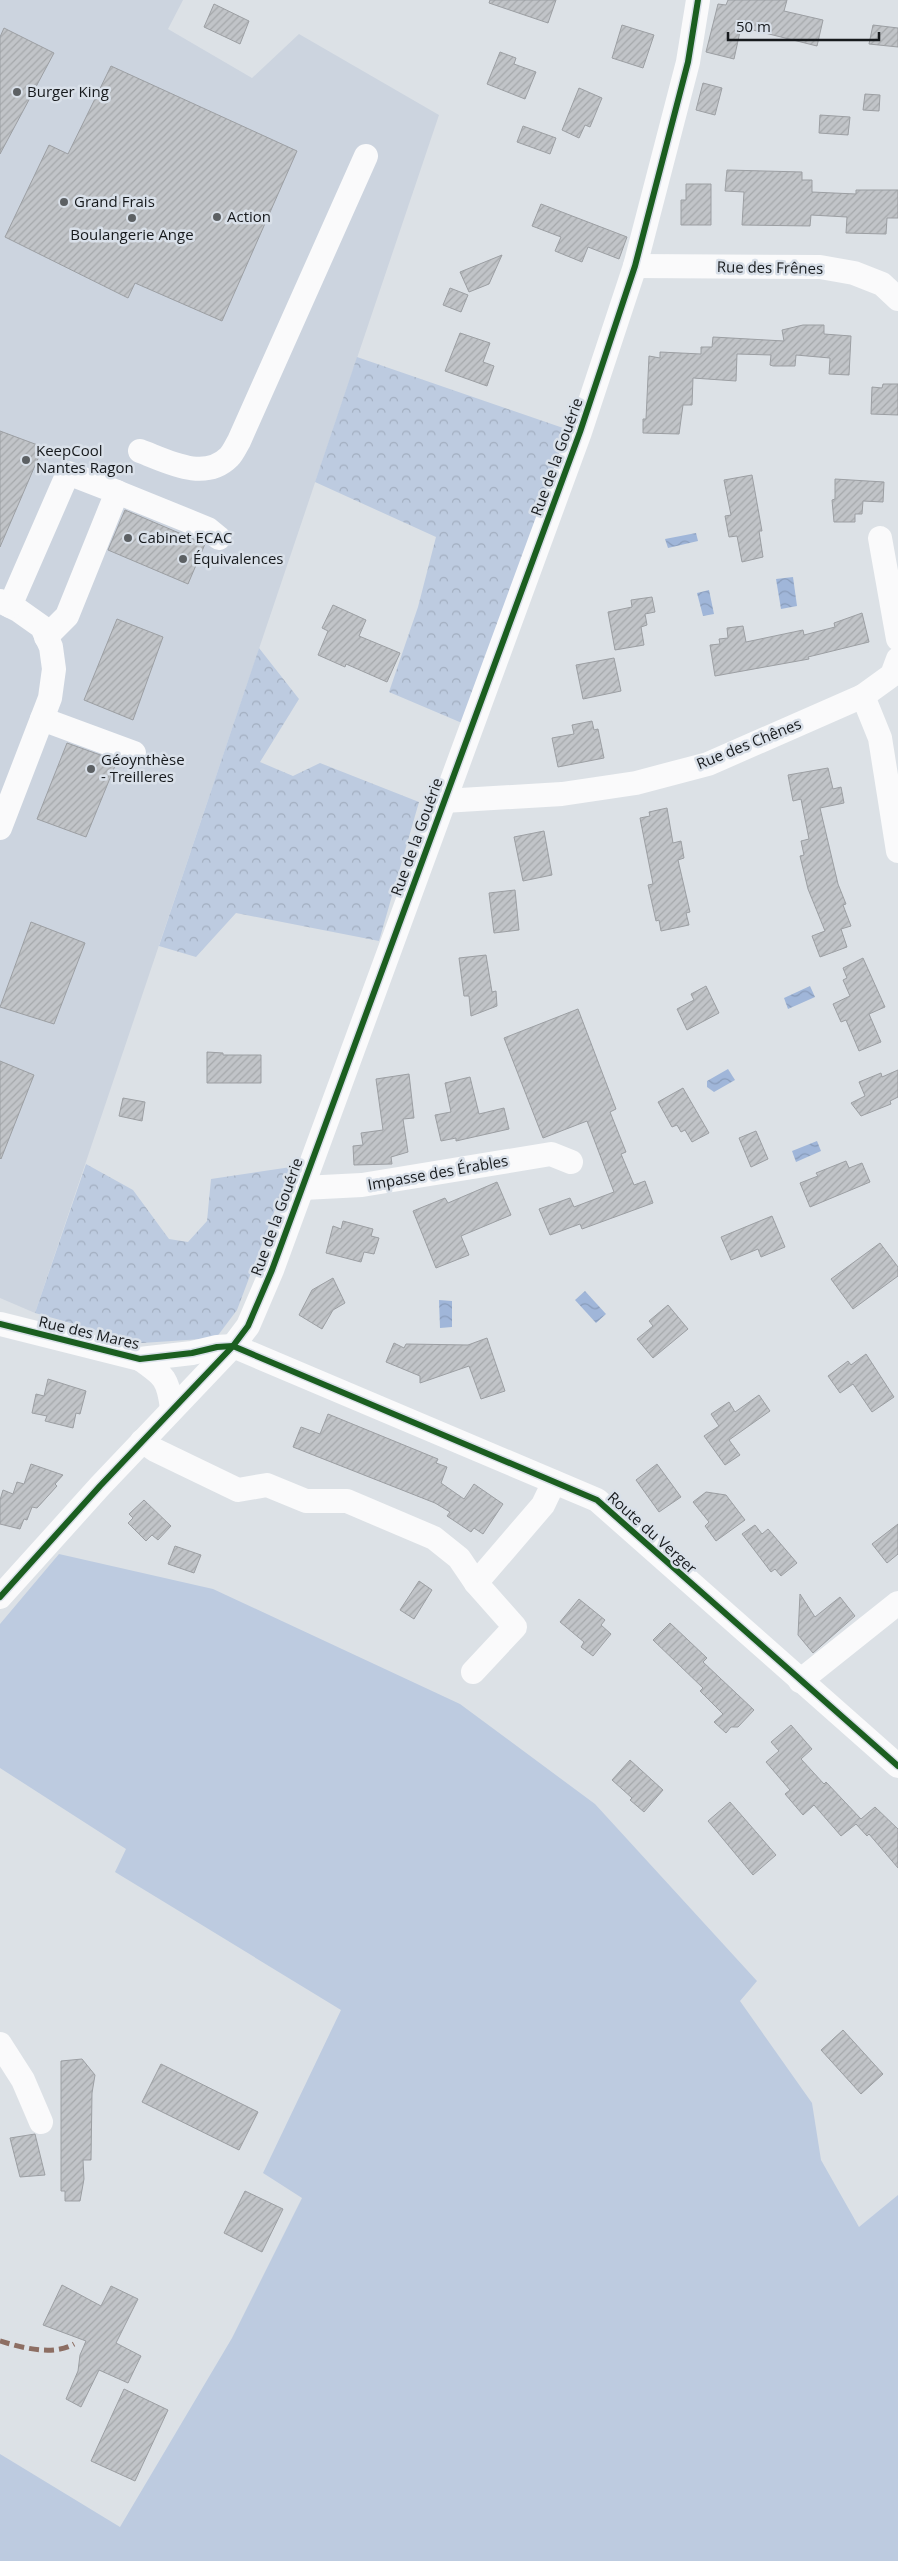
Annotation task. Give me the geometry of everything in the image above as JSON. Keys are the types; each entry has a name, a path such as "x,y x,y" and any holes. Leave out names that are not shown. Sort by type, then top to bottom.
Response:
{"street":[{"name":"Rue de la Gouérie","path":"0,1597 172,1408 233,1346 248,1326 303,1188 580,432 635,266 688,62 698,0"},
{"path":"140,451 193,470 213,466 228,458 239,441 366,156"},
{"name":"Rue des Frênes","path":"635,266 820,267 854,273 882,284 898,298"},
{"path":"0,828 50,698 54,669 51,647 42,627 5,603 68,473 208,529 219,538"},
{"path":"46,637 67,616 117,492"},
{"path":"880,538 898,639"},
{"name":"Rue des Chênes","path":"444,801 562,794 636,783 708,764 863,696 892,675 898,659"},
{"path":"863,696 880,738 898,851"},
{"path":"42,719 134,753"},
{"name":"Impasse des Érables","path":"303,1188 362,1186 551,1154 571,1162"},
{"name":"Rue des Mares","path":"0,1324 140,1359 233,1346"},
{"name":"Route du Verger","path":"233,1346 597,1500 898,1766"},
{"name":"Rue des Mares","path":"140,1359 159,1373 169,1385 172,1408"},
{"path":"142,1441 155,1450 238,1490 267,1484 306,1500 347,1501 434,1538 459,1558 476,1583 515,1627 473,1672"},
{"path":"476,1583 543,1505 554,1482"},
{"path":"800,1681 898,1603"},
{"path":"0,2044 23,2080 41,2122"}],"shaded area":[{"path":"0,0 183,0 168,29 252,78 299,34 439,115 35,1313 0,1298"}],"green space":[{"path":"357,357 569,430 462,723 389,692 418,607 436,537 315,482"},
{"path":"259,648 299,699 260,762 293,776 320,763 419,802 379,941 236,913 196,957 159,946"},
{"path":"86,1164 133,1190 169,1239 188,1242 207,1221 211,1179 291,1167 237,1310 216,1338 142,1343 35,1313"},
{"path":"59,1554 213,1589 460,1704 595,1804 757,1981 740,2001 812,2103 821,2160 859,2227 898,2195 898,2561 0,2561 0,2454 120,2527 232,2338 302,2198 263,2173 341,2010 115,1872 126,1849 0,1768 0,1624"}],"water":[{"path":"696,533 698,541 668,548 665,539"},
{"path":"793,577 797,606 781,609 776,579"},
{"path":"709,590 714,614 703,616 697,593"},
{"path":"810,986 815,997 788,1009 784,998"},
{"path":"728,1069 735,1080 714,1092 707,1087 707,1081"},
{"path":"817,1141 821,1151 796,1162 792,1151"},
{"path":"585,1291 606,1314 596,1323 575,1300"},
{"path":"439,1300 452,1301 452,1327 440,1328"}],"building":[{"path":"490,0 556,0 548,23 489,3"},
{"path":"728,0 787,0 784,11 823,20 817,46 741,27 734,59 706,52 718,4 726,5"},
{"path":"214,4 249,21 240,44 204,27"},
{"path":"622,25 654,35 643,68 612,58"},
{"path":"873,25 898,28 898,47 869,44"},
{"name":"Burger King","path":"4,28 54,53 0,154 0,37"},
{"path":"500,52 516,58 514,64 536,72 525,99 487,84"},
{"path":"111,66 297,151 222,321 135,283 128,298 5,237 49,145 68,154"},
{"path":"703,83 722,88 715,115 696,110"},
{"path":"579,88 602,98 590,127 585,125 579,138 562,130"},
{"path":"865,94 880,95 879,111 863,110"},
{"path":"820,115 850,117 848,135 819,133"},
{"path":"523,126 556,138 550,154 517,142"},
{"path":"727,170 802,172 802,180 812,180 812,192 856,194 856,190 898,190 898,218 887,218 886,234 846,233 847,217 811,215 810,226 742,225 744,192 725,191"},
{"path":"686,184 711,184 711,225 681,225 681,200 686,200"},
{"path":"541,204 627,237 619,259 588,247 582,262 555,251 561,237 532,226"},
{"path":"502,255 489,284 469,292 460,272"},
{"path":"450,288 468,295 461,312 443,305"},
{"path":"803,325 824,325 824,334 851,336 849,375 829,374 830,358 796,355 795,366 773,366 770,365 771,355 737,354 736,381 693,378 692,405 683,405 679,434 643,433 643,419 646,419 649,356 660,358 660,352 701,354 701,347 712,347 713,337 784,341 782,330"},
{"path":"460,333 490,343 483,362 494,366 487,386 445,371"},
{"path":"883,384 898,384 898,415 871,414 872,387 882,388"},
{"path":"0,431 43,447 0,547"},
{"path":"752,475 762,531 759,531 763,557 742,562 737,536 729,537 725,516 731,515 724,480"},
{"path":"835,479 884,482 883,502 863,501 862,514 855,514 855,522 834,522 832,500 835,499"},
{"path":"125,510 205,544 188,584 108,550"},
{"path":"652,597 655,612 645,614 647,625 641,627 644,645 615,650 608,612 632,607 631,600"},
{"path":"333,605 366,620 359,636 400,653 387,682 346,664 345,667 318,655 328,631 322,628"},
{"path":"862,613 869,642 808,657 809,659 715,676 710,645 720,644 719,639 728,638 727,628 743,626 746,642 803,630 804,635 835,627 834,623"},
{"path":"117,619 163,637 133,720 84,700"},
{"path":"614,658 621,691 583,699 576,665"},
{"path":"592,721 594,730 598,729 604,758 558,767 552,738 574,734 572,725"},
{"path":"67,743 117,761 86,837 37,819"},
{"path":"828,768 833,789 841,787 844,803 820,808 838,884 846,904 843,905 851,926 841,929 847,947 820,957 812,936 825,931 808,889 800,856 804,855 801,841 809,839 801,799 793,801 788,775"},
{"path":"667,808 673,843 681,841 684,858 678,860 690,912 686,913 689,925 661,931 659,920 656,921 648,885 653,884 640,818 650,816 649,812"},
{"path":"544,831 552,875 523,881 514,837"},
{"path":"515,890 519,930 494,933 489,893"},
{"path":"31,922 85,943 54,1024 0,1007"},
{"path":"486,955 492,992 496,991 497,1006 471,1016 469,996 464,996 459,958"},
{"path":"863,958 885,1007 869,1014 881,1042 859,1051 846,1020 841,1022 833,1004 850,996 843,980 847,978 843,968"},
{"path":"706,986 719,1013 687,1030 677,1009 694,1000 691,994"},
{"path":"578,1009 616,1109 610,1112 626,1152 621,1154 634,1185 645,1181 653,1203 582,1229 580,1224 550,1235 539,1209 570,1198 574,1207 614,1192 587,1121 543,1138 504,1038"},
{"path":"207,1052 223,1053 223,1055 261,1055 261,1083 207,1083"},
{"path":"0,1061 34,1075 1,1159 0,1158"},
{"path":"898,1070 898,1097 890,1101 891,1104 861,1116 851,1103 865,1096 859,1082 881,1073 882,1077"},
{"path":"409,1074 414,1118 403,1119 408,1152 391,1157 392,1164 354,1165 353,1146 363,1145 361,1133 383,1130 376,1079"},
{"path":"470,1077 479,1114 504,1108 509,1129 456,1141 456,1138 441,1141 435,1115 451,1112 445,1083"},
{"path":"683,1088 709,1133 692,1142 685,1130 681,1132 677,1125 672,1127 658,1102"},
{"path":"123,1098 145,1102 142,1121 119,1116"},
{"path":"756,1131 768,1159 751,1167 739,1138"},
{"path":"846,1161 849,1168 862,1163 870,1182 810,1207 800,1183 818,1176 816,1173"},
{"path":"497,1182 511,1215 461,1236 469,1255 436,1268 413,1211 445,1198 448,1203"},
{"path":"772,1216 785,1247 761,1257 758,1249 731,1260 721,1237"},
{"path":"343,1221 373,1229 371,1236 379,1238 374,1254 364,1252 361,1262 326,1253 333,1226 341,1229"},
{"path":"880,1243 898,1267 898,1276 853,1309 831,1279"},
{"path":"333,1278 345,1303 333,1310 322,1329 299,1315 312,1290"},
{"path":"668,1305 688,1329 653,1358 637,1339 653,1326 649,1321"},
{"path":"487,1338 505,1391 481,1399 469,1366 420,1383 420,1376 386,1362 394,1343 404,1348 406,1344 468,1345"},
{"path":"866,1354 894,1397 872,1412 853,1384 840,1393 828,1376 848,1361 851,1365"},
{"path":"48,1379 86,1391 80,1414 76,1413 73,1428 45,1421 47,1416 32,1413 36,1394 44,1396"},
{"path":"759,1395 770,1411 729,1440 740,1455 725,1465 704,1436 719,1426 711,1414 729,1402 735,1412"},
{"path":"328,1414 438,1459 436,1463 447,1467 441,1483 464,1499 474,1484 503,1504 483,1534 474,1528 471,1532 447,1516 450,1512 435,1503 293,1447 301,1427 320,1434"},
{"path":"31,1464 63,1475 55,1484 57,1486 37,1508 32,1507 27,1520 24,1519 20,1529 0,1524 0,1500 3,1490 13,1494 17,1482 24,1484"},
{"path":"657,1464 681,1497 659,1512 636,1480"},
{"path":"706,1492 726,1495 745,1520 716,1541 705,1526 709,1522 693,1502"},
{"path":"144,1500 171,1526 158,1540 152,1535 146,1541 128,1523 133,1518 129,1514"},
{"path":"898,1524 898,1554 887,1563 872,1544"},
{"path":"755,1525 762,1534 768,1529 797,1563 781,1576 775,1569 771,1572 742,1534"},
{"path":"175,1546 201,1555 194,1573 168,1564"},
{"path":"419,1581 432,1590 414,1619 400,1610"},
{"path":"800,1594 815,1617 840,1597 855,1616 813,1653 798,1635"},
{"path":"579,1599 605,1620 601,1625 611,1634 593,1656 581,1647 584,1642 560,1622"},
{"path":"670,1623 707,1658 703,1662 754,1710 738,1727 731,1727 726,1733 714,1722 723,1714 700,1691 703,1688 653,1640"},
{"path":"791,1725 812,1749 801,1759 824,1784 826,1782 861,1819 875,1807 898,1829 898,1868 869,1834 867,1836 856,1824 841,1836 814,1805 803,1815 785,1794 790,1790 766,1762 779,1751 771,1742"},
{"path":"630,1760 663,1790 644,1812 612,1780"},
{"path":"730,1802 776,1855 753,1875 708,1821"},
{"path":"843,2030 883,2074 861,2094 821,2050"},
{"path":"82,2059 95,2075 92,2093 91,2160 83,2160 84,2179 80,2201 65,2201 65,2191 61,2191 61,2061"},
{"path":"161,2064 258,2112 239,2150 142,2102"},
{"path":"35,2134 45,2175 20,2177 10,2138"},
{"path":"245,2191 283,2209 262,2252 224,2233"},
{"path":"62,2285 101,2306 111,2286 138,2299 116,2343 141,2356 128,2383 99,2370 81,2407 66,2399 78,2371 80,2355 86,2341 43,2325"},
{"path":"124,2389 168,2410 135,2481 91,2461"}],"marked path":[{"path":"0,2341 38,2350 57,2350 74,2344"}],"cycle path":[{"path":"0,1597 100,1486 233,1346 248,1326 272,1270 580,432 635,266 688,62 698,0"},
{"path":"0,1324 140,1359 233,1346 597,1500 898,1766"}],"place":[{"name":"Burger King","path":"17,92"},
{"name":"Grand Frais","path":"64,202"},
{"name":"Action","path":"217,217"},
{"name":"Boulangerie Ange","path":"132,218"},
{"name":"KeepCool Nantes Ragon","path":"26,460"},
{"name":"Cabinet ECAC","path":"128,538"},
{"name":"Équivalences","path":"183,559"},
{"name":"Géoynthèse - Treilleres","path":"91,769"}]}
